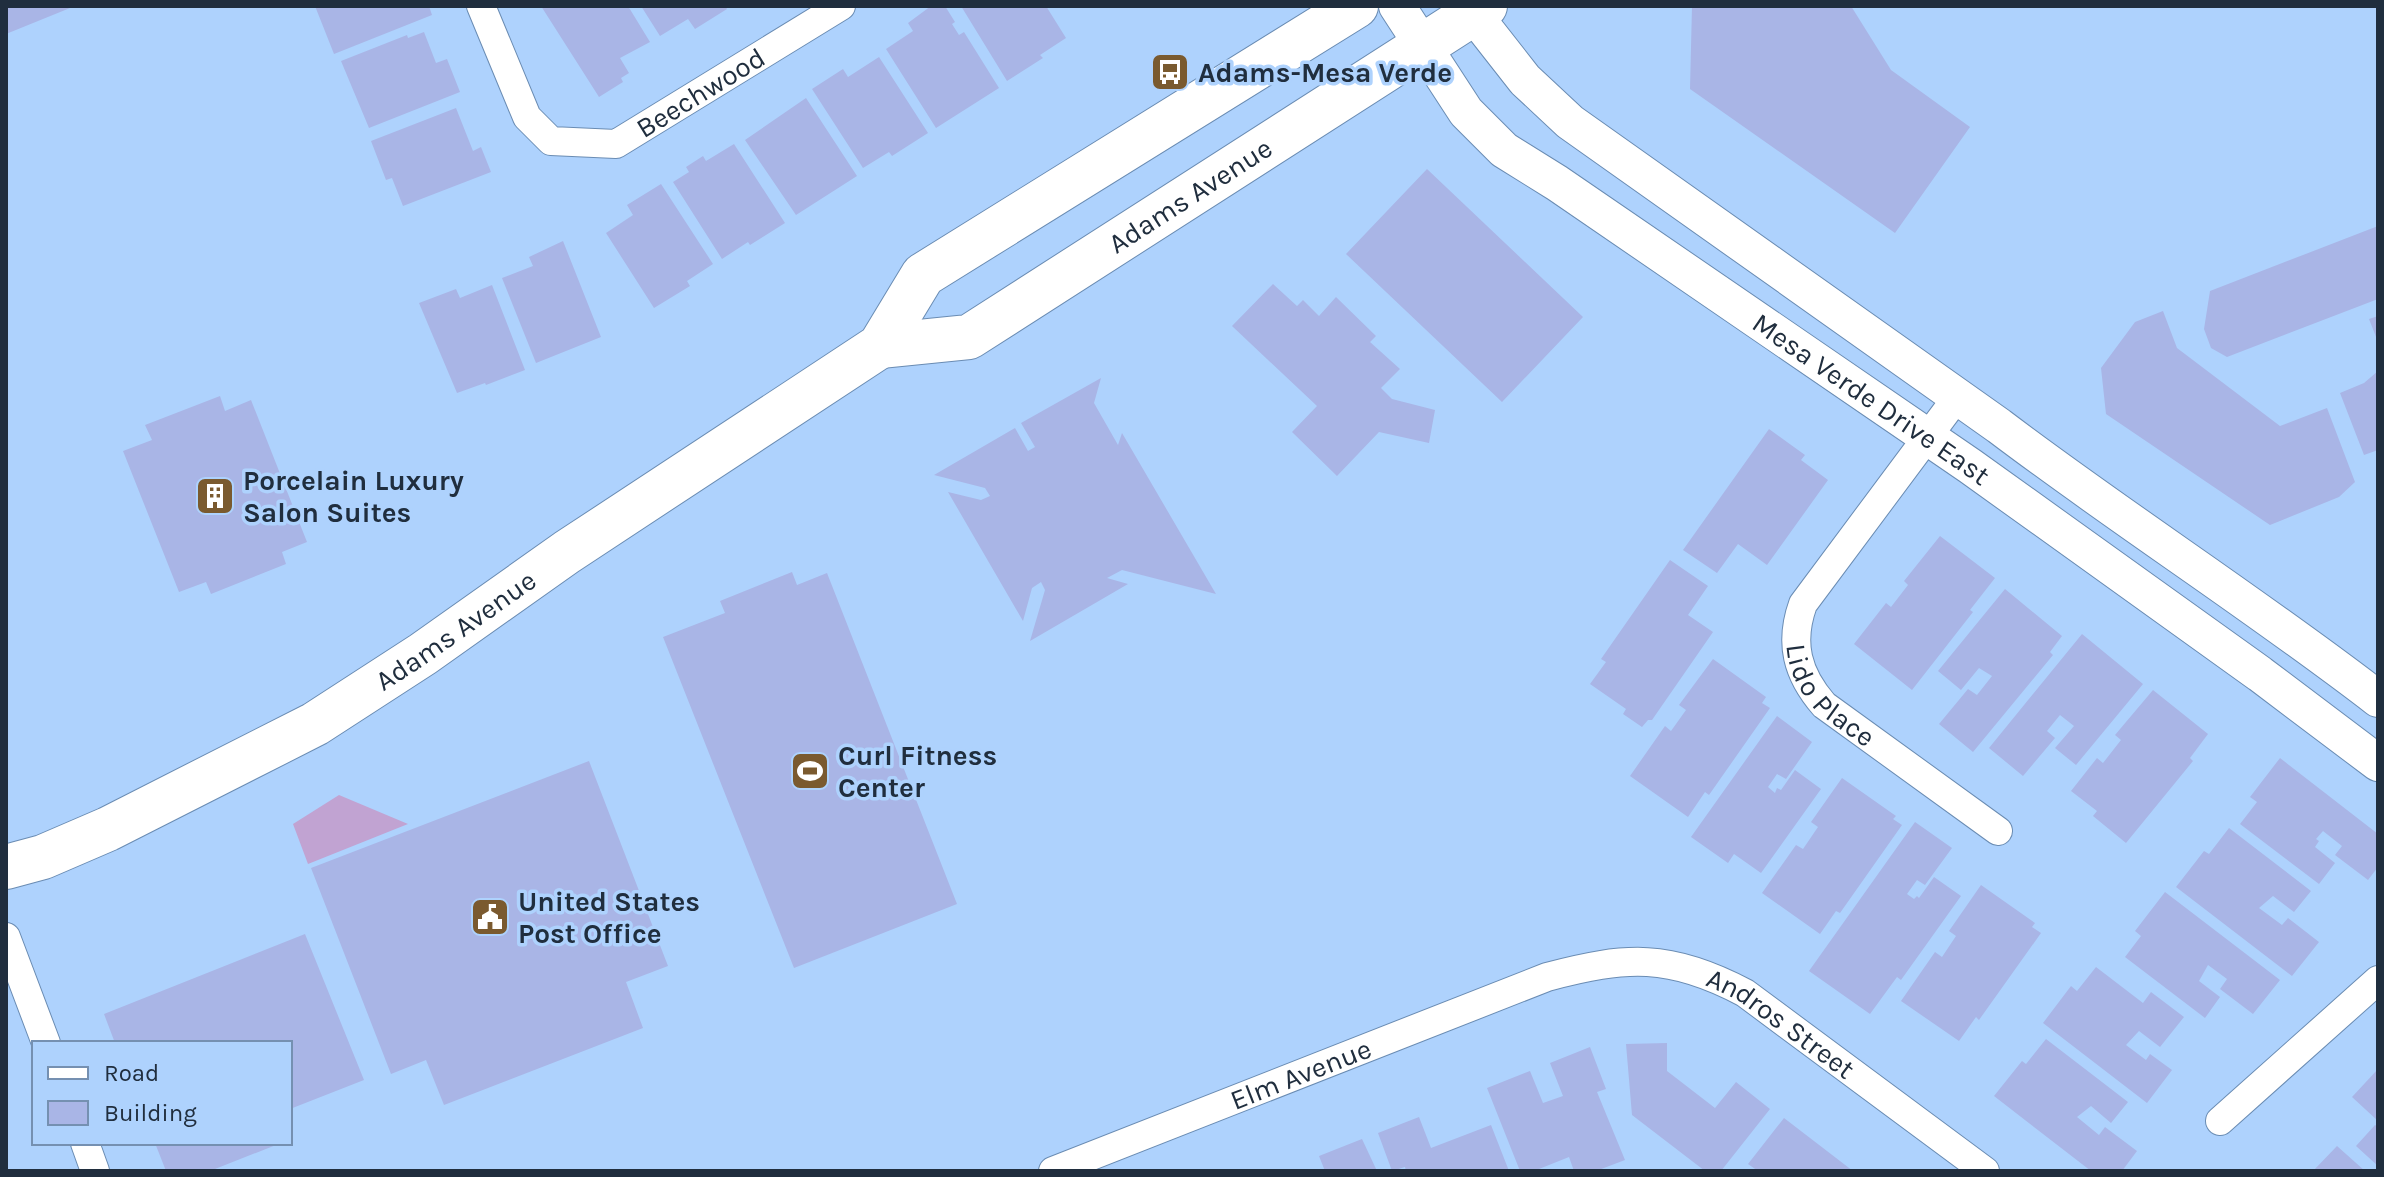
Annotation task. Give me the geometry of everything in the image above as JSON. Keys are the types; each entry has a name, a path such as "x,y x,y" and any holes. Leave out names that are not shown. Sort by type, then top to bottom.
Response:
{"main road":[{"name":"Adams Avenue","path":"6,867 43,857 108,829 315,724 423,654 567,552 880,346 923,275 1356,6"},
{"name":"Adams Avenue","path":"880,346 969,337 1475,9"}],"street":[{"name":"Beechwood","path":"481,6 527,117 551,141 616,144 841,6"},
{"name":"Mesa Verde Drive East","path":"1397,6 1466,112 1504,150 1557,183 1927,438 2260,674 2378,763"},
{"name":"Mesa Verde Drive East","path":"1475,9 1525,80 1570,122 1958,396 2061,473 2297,636 2378,699"},
{"name":"Lido Place","path":"1958,396 1803,604 1795,626 1797,652 1802,673 1824,705 1998,831"},
{"path":"6,937 45,1041"},
{"name":"Andros Street","path":"1547,977 1606,963 1632,961 1660,962 1716,977 1745,993 1985,1171"},
{"name":"Elm Avenue","path":"1053,1171 1547,977"},
{"path":"2220,1121 2378,980"},
{"path":"86,1145 95,1171"}],"shaded area":[{"path":"339,795 408,824 308,864 293,824"}],"building":[{"path":"6,6 75,6 6,34"},
{"path":"315,6 429,6 432,15 334,54"},
{"path":"541,6 628,6 650,42 620,58 629,73 621,78 623,82 599,97"},
{"path":"641,6 725,6 727,9 695,29 688,19 660,36"},
{"path":"931,6 945,6 959,35 964,32 999,88 936,128 886,49 913,31 908,23"},
{"path":"961,6 1046,6 1066,38 1040,55 1043,58 1007,81"},
{"path":"1692,6 1851,6 1891,70 1970,127 1895,233 1690,89"},
{"path":"424,32 436,63 447,59 460,92 369,128 341,61 407,35 408,38"},
{"path":"879,57 928,133 892,156 889,152 863,168 812,89 843,69 848,77"},
{"path":"806,98 857,176 796,215 745,140"},
{"path":"456,108 473,151 481,147 491,172 403,206 392,178 386,180 371,141"},
{"path":"734,144 785,223 722,259 673,182 689,172 686,167 703,156 706,161"},
{"path":"1427,169 1583,317 1502,402 1346,254"},
{"path":"661,184 713,264 687,281 690,286 654,308 606,233 633,215 627,205"},
{"path":"2378,226 2378,299 2227,357 2211,348 2204,329 2210,291"},
{"path":"563,241 601,337 536,363 502,278 533,266 529,257"},
{"path":"1273,284 1297,306 1303,300 1319,316 1336,297 1376,336 1370,342 1400,369 1381,388 1392,399 1435,410 1429,443 1379,432 1337,476 1292,432 1317,406 1232,326"},
{"path":"492,285 525,370 457,393 419,303 456,289 460,298"},
{"path":"2163,311 2177,348 2280,426 2327,408 2355,482 2339,497 2270,525 2106,414 2101,368 2135,322"},
{"path":"2378,316 2378,342 2369,319"},
{"path":"2378,371 2378,450 2364,455 2340,393 2364,383"},
{"path":"1101,378 1094,403 1118,445 1122,433 1216,594 1122,570 1107,578 1128,584 1030,641 1045,590 1041,582 1032,588 1023,621 948,492 981,500 990,496 985,488 934,475 1015,428 1028,451 1035,447 1021,423"},
{"name":"Porcelain Luxury Salon Suites","path":"220,396 225,411 251,400 307,542 282,552 286,564 211,594 206,582 179,592 123,451 152,440 145,425"},
{"path":"1769,429 1805,455 1801,460 1828,480 1767,565 1738,544 1717,573 1683,550"},
{"path":"1940,536 1995,578 1970,610 1973,612 1912,690 1854,644 1886,603 1891,607 1908,585 1904,581"},
{"path":"1670,560 1708,586 1688,615 1713,632 1652,720 1642,727 1623,714 1626,709 1590,684 1606,662 1601,659"},
{"name":"Curl Fitness Center","path":"792,572 797,585 827,573 957,904 794,968 663,637 725,613 720,601"},
{"path":"2005,589 2062,636 2050,652 2053,655 1973,752 1939,724 1968,689 1977,695 1992,676 1979,668 1961,690 1938,671"},
{"path":"2082,634 2143,684 2076,765 2055,748 2074,726 2060,715 2047,731 2055,738 2023,776 1989,748"},
{"path":"1713,659 1766,697 1762,703 1770,708 1709,795 1705,792 1688,817 1630,776 1665,726 1671,731 1686,710 1679,705"},
{"path":"2153,690 2208,734 2190,758 2193,761 2126,843 2093,816 2097,811 2071,791 2097,758 2103,763 2121,740 2115,735"},
{"path":"1777,716 1812,742 1786,779 1777,774 1768,787 1775,793 1777,788 1781,790 1795,770 1821,789 1761,873 1734,854 1728,863 1691,837"},
{"path":"2280,758 2378,834 2378,867 2368,880 2335,855 2342,846 2323,831 2316,839 2319,841 2315,847 2335,863 2319,884 2240,824 2257,802 2250,797"},
{"name":"United States Post Office","path":"589,761 668,966 626,982 643,1028 444,1105 426,1060 391,1074 311,868"},
{"path":"1842,778 1896,816 1893,819 1902,825 1840,913 1836,911 1820,934 1762,893 1796,845 1803,849 1818,827 1811,822"},
{"path":"1915,822 1952,848 1925,885 1917,880 1907,894 1914,899 1919,898 1934,877 1961,896 1901,980 1897,977 1870,1014 1809,971"},
{"path":"2229,828 2311,891 2294,912 2273,896 2259,908 2282,925 2288,918 2319,942 2292,976 2176,887 2204,851 2209,854"},
{"path":"1981,885 2035,923 2032,927 2041,933 1979,1020 1976,1017 1959,1041 1901,1001 1935,952 1942,957 1956,936 1949,931"},
{"path":"2165,892 2280,980 2253,1014 2220,989 2227,979 2208,965 2199,981 2220,997 2205,1018 2125,957 2141,936 2135,931"},
{"path":"305,934 364,1080 292,1108 292,1041 114,1041 104,1014"},
{"path":"2096,967 2143,1003 2151,992 2184,1017 2160,1047 2139,1031 2126,1045 2146,1060 2150,1054 2172,1070 2147,1103 2043,1023 2071,986 2077,991"},
{"path":"2046,1039 2128,1102 2111,1123 2091,1106 2077,1117 2099,1135 2105,1127 2137,1151 2122,1171 2091,1171 1994,1096 2022,1061 2026,1064"},
{"path":"1667,1043 1667,1071 1715,1108 1736,1082 1770,1109 1721,1171 1705,1171 1632,1115 1626,1044"},
{"path":"1590,1047 1606,1089 1597,1092 1625,1160 1596,1171 1574,1171 1569,1157 1534,1171 1520,1171 1487,1088 1530,1071 1543,1103 1563,1096 1550,1063"},
{"path":"2378,1069 2378,1121 2352,1097"},
{"path":"1419,1117 1431,1148 1491,1125 1509,1171 1406,1171 1405,1167 1392,1171 1378,1133"},
{"path":"1784,1118 1853,1171 1758,1171 1748,1164"},
{"path":"2375,1125 2378,1127 2378,1166 2356,1146"},
{"path":"1362,1139 1377,1171 1325,1171 1319,1156"},
{"path":"156,1145 276,1145 210,1171 166,1171"},
{"path":"2337,1146 2365,1171 2313,1171"}],"place":[{"name":"Adams-Mesa Verde","path":"1170,72"},
{"name":"Porcelain Luxury Salon Suites","path":"215,496"},
{"name":"Curl Fitness Center","path":"810,771"},
{"name":"United States Post Office","path":"490,917"}]}
